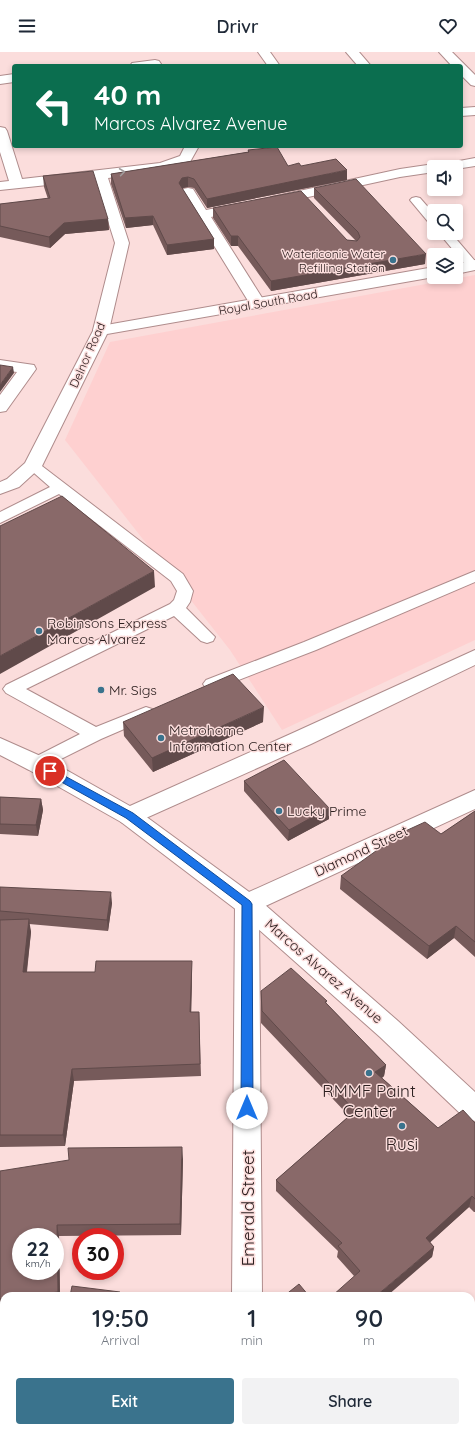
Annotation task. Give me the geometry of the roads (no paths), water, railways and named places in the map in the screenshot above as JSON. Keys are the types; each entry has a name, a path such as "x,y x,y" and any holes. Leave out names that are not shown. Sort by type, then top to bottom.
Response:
{"street":[{"path":"146,52 154,64"},
{"path":"264,52 273,64"},
{"path":"352,52 363,64"},
{"path":"445,52 457,64"},
{"path":"463,70 475,82"},
{"path":"0,80 12,78"},
{"path":"463,112 475,111"},
{"path":"12,129 0,131 17,184"},
{"path":"0,186 162,167 185,159 191,148"},
{"path":"463,164 475,162"},
{"path":"202,215 303,195 400,173 427,169"},
{"name":"Delnor Road","path":"0,490 13,483 33,466 101,330 122,243 100,175"},
{"path":"188,192 258,304"},
{"path":"463,267 474,265"},
{"name":"Royal South Road","path":"101,330 258,304 427,273"},
{"path":"0,365 28,369 2,401"},
{"path":"129,816 303,738 475,657"},
{"name":"Marcos Alvarez Avenue","path":"0,746 37,764 129,816 247,904 389,1029 475,1109"},
{"name":"Diamond Street","path":"247,904 475,799"},
{"name":"Emerald Street","path":"247,904 247,1292"}],"lane":[{"path":"303,195 314,206"},
{"path":"416,200 427,213"},
{"path":"451,240 474,265"},
{"path":"6,686 176,608 182,602 185,591 177,578 33,466"},
{"path":"0,518 61,488"},
{"path":"200,689 310,646 475,576"},
{"path":"176,608 207,637"},
{"path":"6,686 96,734"},
{"path":"37,764 96,734 158,707"}],"place":[{"name":"Watericonic Water Refilling Station","path":"393,260"},
{"name":"Robinsons Express Marcos Alvarez","path":"39,631"},
{"name":"Mr. Sigs","path":"101,690"},
{"name":"Metrohome Information Center","path":"161,738"},
{"name":"Lucky Prime","path":"279,811"},
{"name":"RMMF Paint Center","path":"369,1073"},
{"name":"Rusi","path":"402,1126"}]}
